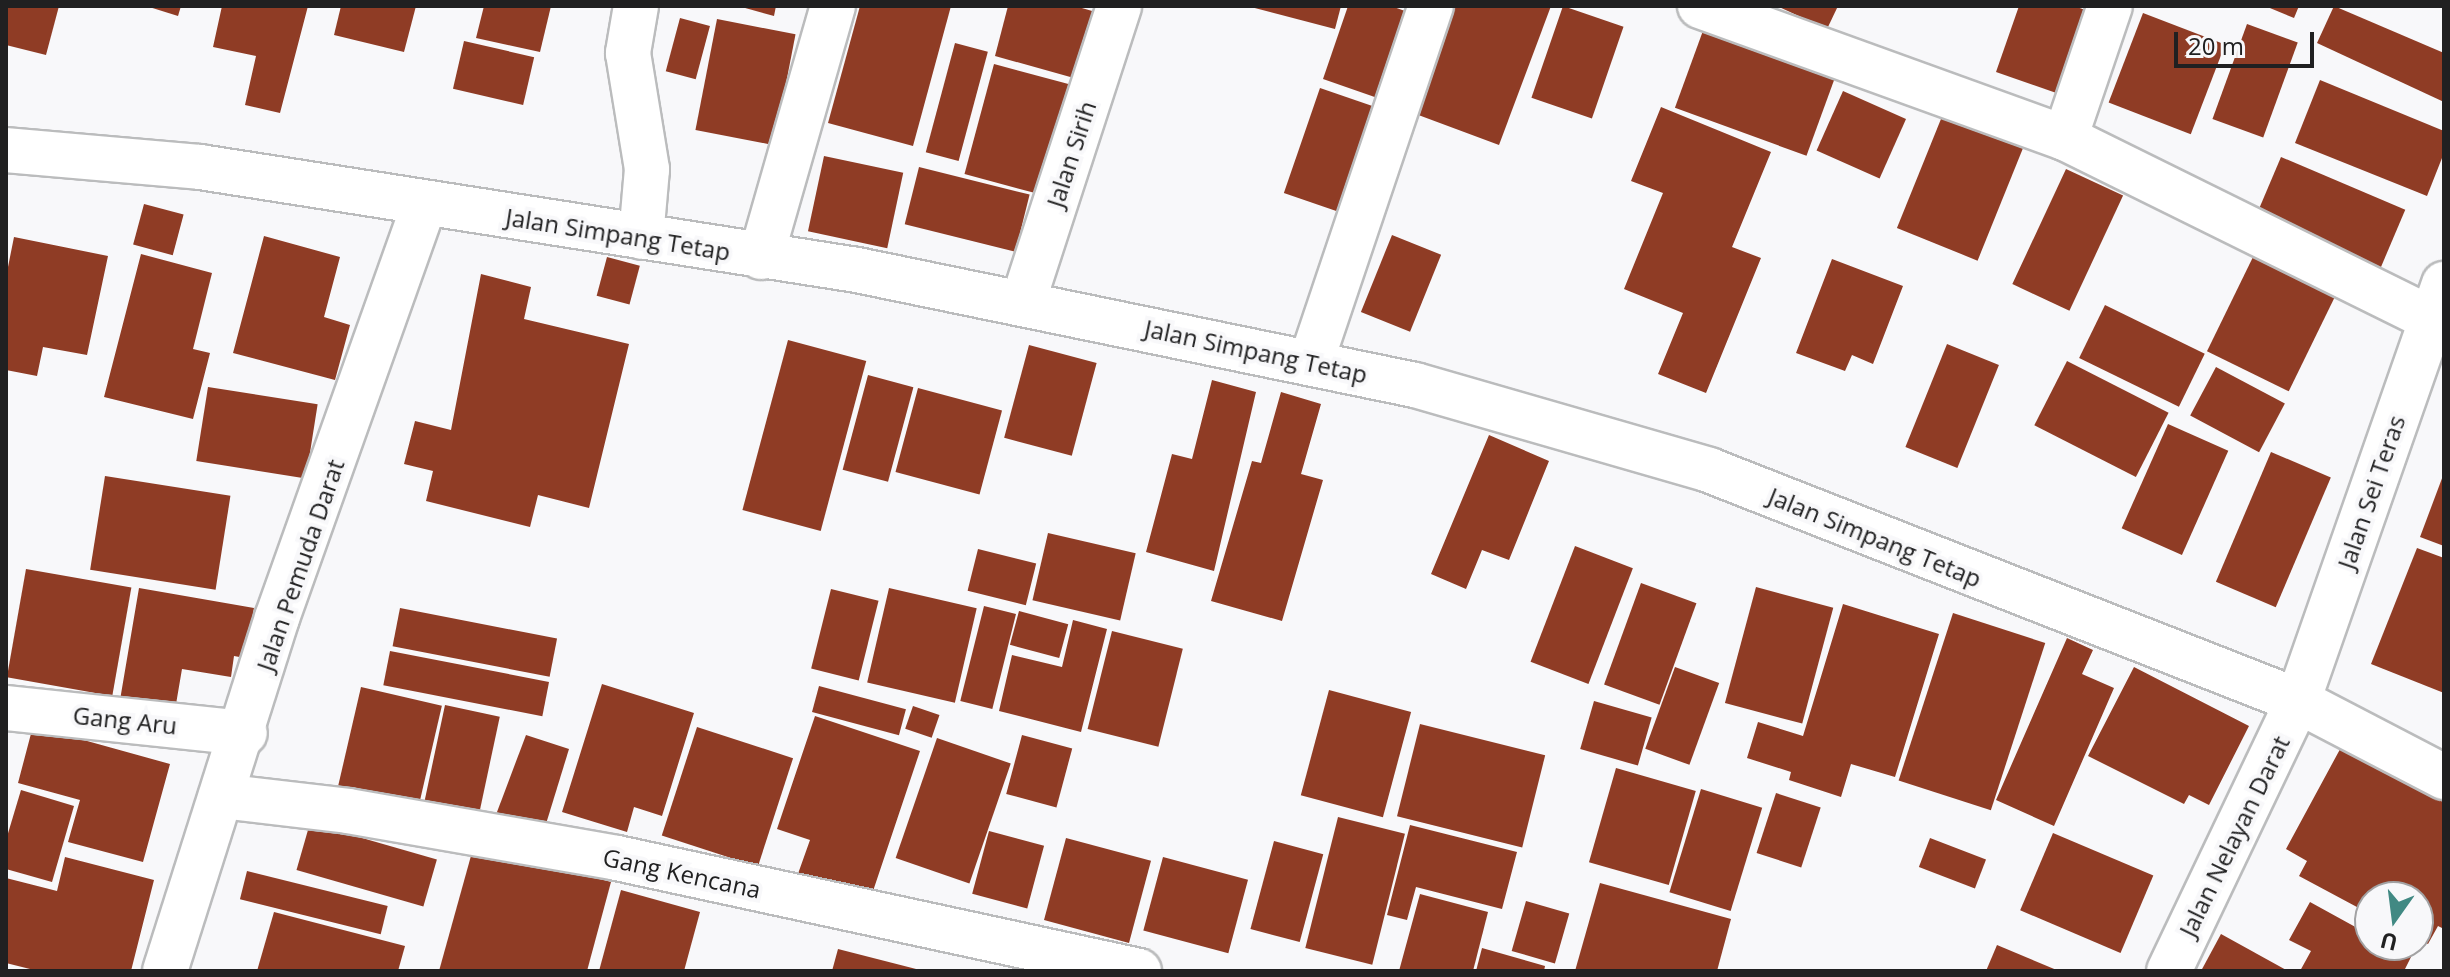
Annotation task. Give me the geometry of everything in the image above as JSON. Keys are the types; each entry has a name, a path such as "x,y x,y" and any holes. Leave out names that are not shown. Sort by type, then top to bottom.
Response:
{"street":[{"path":"636,6 628,53 647,169 641,237"},
{"path":"761,257 833,6"},
{"name":"Jalan Sirih","path":"1023,302 1119,6"},
{"path":"1311,362 1431,6"},
{"path":"1700,6 2065,138 2438,302"},
{"path":"2065,138 2110,6"},
{"name":"Jalan Simpang Tetap","path":"6,150 200,167 761,257 1023,302 1415,385 1709,470 2298,701 2444,777"},
{"name":"Jalan Pemuda Darat","path":"165,971 221,796 245,733 277,618 424,205"},
{"name":"Jalan Sei Teras","path":"2298,701 2438,302"},
{"name":"Jalan Nelayan Darat","path":"2169,971 2298,701"},
{"name":"Gang Aru","path":"6,708 245,733"},
{"name":"Gang Kencana","path":"221,796 348,811 617,858 1139,971"}],"building":[{"path":"6,6 59,6 46,55 6,45"},
{"path":"146,6 181,6 178,16"},
{"path":"222,6 308,6 280,113 245,105 256,56 213,47"},
{"path":"341,6 416,6 404,52 334,35"},
{"path":"484,6 551,6 540,52 476,38"},
{"path":"738,6 776,6 774,16"},
{"path":"860,6 951,6 913,146 828,123"},
{"path":"1008,6 1075,6 1099,13 1081,80 995,56"},
{"path":"1247,6 1341,6 1335,29"},
{"path":"1348,6 1391,6 1419,16 1389,102 1323,79"},
{"path":"1454,6 1551,6 1499,145 1413,113"},
{"path":"1563,6 1624,27 1592,119 1531,98"},
{"path":"1777,6 1838,6 1827,29"},
{"path":"2019,6 2074,6 2094,13 2065,96 1996,72"},
{"path":"2265,6 2299,6 2294,18"},
{"path":"2334,6 2444,53 2444,102 2317,43"},
{"path":"2143,13 2225,45 2191,134 2109,103"},
{"path":"680,18 710,26 696,79 666,71"},
{"path":"717,19 796,34 774,145 695,130"},
{"path":"2247,24 2298,42 2263,137 2212,119"},
{"path":"1704,28 1836,76 1806,156 1675,108"},
{"path":"464,41 534,57 523,105 453,89"},
{"path":"955,43 988,52 959,161 926,152"},
{"path":"994,64 1069,84 1040,194 964,174"},
{"path":"2320,80 2444,131 2444,153 2427,196 2295,143"},
{"path":"1320,88 1386,111 1350,216 1284,193"},
{"path":"1843,91 1906,119 1880,178 1817,150"},
{"path":"1661,107 1771,152 1732,247 1761,258 1706,393 1658,374 1683,313 1624,289 1663,193 1631,181"},
{"path":"1943,114 2024,147 1978,261 1897,228"},
{"path":"824,156 903,173 887,248 808,231"},
{"path":"2281,157 2405,210 2380,269 2256,216"},
{"path":"919,167 1030,195 1015,252 905,224"},
{"path":"2066,169 2123,196 2069,311 2012,284"},
{"path":"144,204 184,215 173,255 133,245"},
{"path":"1392,235 1441,255 1410,332 1361,312"},
{"path":"264,236 340,257 324,317 350,325 335,380 233,353"},
{"path":"14,237 108,256 87,355 43,347 37,376 6,370 6,277"},
{"path":"141,254 212,273 193,349 210,353 193,419 104,397"},
{"path":"607,257 640,266 629,304 597,296"},
{"path":"2253,257 2335,297 2289,391 2207,351"},
{"path":"1832,259 1903,286 1873,364 1852,355 1845,371 1796,353"},
{"path":"481,274 531,287 524,319 629,344 589,508 538,495 530,527 426,501 433,471 404,464 415,421 451,430"},
{"path":"2105,305 2205,354 2179,407 2079,358"},
{"path":"788,340 866,361 821,531 742,510"},
{"path":"1947,344 1999,365 1957,468 1905,447"},
{"path":"1029,345 1097,363 1072,456 1004,438"},
{"path":"2067,361 2169,413 2136,477 2034,425"},
{"path":"2216,367 2285,404 2259,452 2190,416"},
{"path":"868,375 913,387 888,482 843,470"},
{"path":"1212,380 1256,392 1214,571 1146,552 1172,454 1192,459"},
{"path":"208,387 318,404 306,478 196,461"},
{"path":"918,388 1002,411 980,495 895,472"},
{"path":"1281,392 1321,404 1301,474 1323,480 1282,621 1211,601 1252,461 1261,463"},
{"path":"2168,424 2228,451 2182,555 2122,528"},
{"path":"1489,435 1549,461 1509,560 1482,550 1466,589 1431,574"},
{"path":"2271,452 2331,477 2276,607 2216,582"},
{"path":"2444,473 2444,546 2420,537"},
{"path":"105,476 230,496 216,590 90,570"},
{"path":"1048,533 1136,553 1120,620 1032,600"},
{"path":"1575,546 1633,568 1588,684 1531,662"},
{"path":"2417,548 2444,558 2444,693 2371,664"},
{"path":"978,549 1036,564 1026,605 968,591"},
{"path":"26,569 131,588 112,696 7,677"},
{"path":"1641,583 1696,603 1660,705 1604,684"},
{"path":"1756,587 1833,608 1802,724 1725,703"},
{"path":"139,588 254,608 245,658 234,656 231,677 182,669 175,710 120,700"},
{"path":"889,588 977,608 955,703 867,683"},
{"path":"831,589 879,601 859,680 811,669"},
{"path":"1843,604 1939,634 1895,777 1851,764 1841,797 1789,780 1791,772 1747,758 1758,722 1803,736"},
{"path":"984,606 1016,614 992,709 960,701"},
{"path":"400,608 557,639 550,677 393,646"},
{"path":"1019,611 1068,624 1059,658 1010,645"},
{"path":"1953,613 2045,643 1991,810 1899,780"},
{"path":"1073,620 1107,629 1081,732 999,711 1012,655 1062,667"},
{"path":"1112,631 1183,649 1158,747 1088,729"},
{"path":"2067,638 2093,650 2082,674 2114,688 2054,826 1996,800"},
{"path":"390,651 549,682 542,716 383,685"},
{"path":"1675,667 1719,683 1689,765 1645,749"},
{"path":"2134,667 2249,726 2209,805 2189,795 2184,804 2088,756"},
{"path":"602,684 694,713 662,816 634,807 627,832 562,812"},
{"path":"819,686 906,709 899,735 812,712"},
{"path":"361,687 442,706 418,807 338,788"},
{"path":"1329,690 1411,712 1383,817 1301,795"},
{"path":"1594,701 1652,718 1638,766 1580,749"},
{"path":"445,705 500,717 479,813 425,801"},
{"path":"913,706 939,715 932,738 905,729"},
{"path":"815,716 920,751 867,909 794,885 810,840 777,829"},
{"path":"1420,724 1545,755 1522,847 1397,816"},
{"path":"33,726 170,764 143,862 68,842 80,800 18,783"},
{"path":"697,727 793,758 758,867 662,835"},
{"path":"526,735 569,749 542,837 491,828"},
{"path":"1022,735 1072,748 1056,807 1006,794"},
{"path":"937,738 1011,763 969,883 896,858"},
{"path":"2345,740 2444,792 2444,929 2438,926 2434,933 2434,881 2354,881 2354,905 2299,876 2307,861 2286,849"},
{"path":"1616,768 1696,791 1669,885 1589,862"},
{"path":"1701,789 1762,808 1731,911 1669,892"},
{"path":"21,790 74,806 52,882 6,869 6,840"},
{"path":"1776,793 1821,808 1801,867 1757,853"},
{"path":"1338,817 1405,834 1372,965 1305,948"},
{"path":"310,823 437,859 423,906 296,870"},
{"path":"1410,825 1517,852 1502,909 1416,887 1407,920 1387,915"},
{"path":"989,831 1044,846 1027,909 972,894"},
{"path":"2053,833 2153,876 2121,953 2020,910"},
{"path":"1066,838 1151,861 1129,943 1044,920"},
{"path":"1930,838 1986,860 1975,888 1919,867"},
{"path":"1274,841 1323,854 1300,942 1250,929"},
{"path":"474,845 611,882 587,971 439,971"},
{"path":"65,857 154,880 131,971 38,971 6,963 6,878 57,891"},
{"path":"1163,857 1248,880 1228,953 1143,930"},
{"path":"247,871 388,906 381,934 240,899"},
{"path":"1600,883 1731,919 1717,971 1575,971"},
{"path":"621,890 700,912 684,971 599,971"},
{"path":"1420,894 1488,912 1473,971 1399,971"},
{"path":"1526,901 1569,913 1555,963 1512,951"},
{"path":"2310,902 2354,926 2354,961 2409,961 2404,971 2300,971 2311,951 2289,940"},
{"path":"274,912 405,946 398,971 257,971"},
{"path":"2221,934 2288,971 2201,971"},
{"path":"1997,945 2059,971 1986,971"},
{"path":"1482,948 1545,966 1544,971 1476,971"},
{"path":"838,949 920,970 920,971 832,971"}]}
